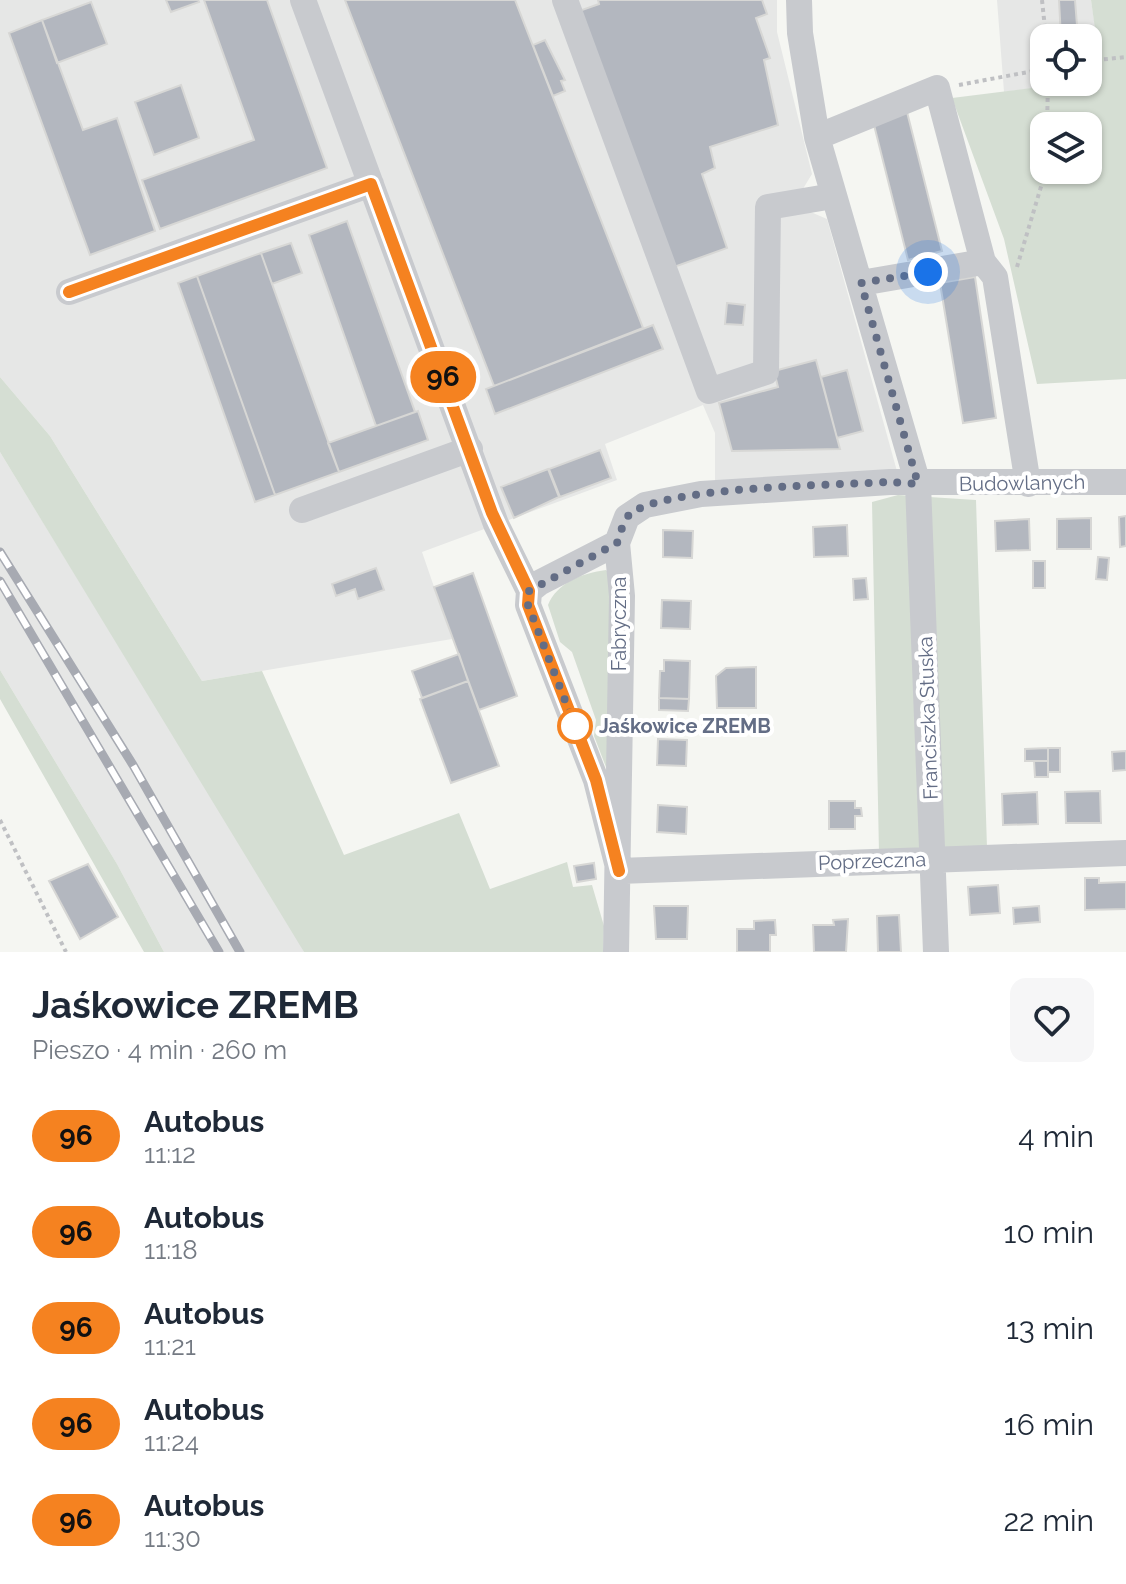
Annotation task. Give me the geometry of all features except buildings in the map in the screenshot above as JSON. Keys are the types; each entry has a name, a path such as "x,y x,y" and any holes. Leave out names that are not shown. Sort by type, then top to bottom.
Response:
{"street":[{"path":"303,0 496,524 529,591 528,605 596,780 619,871"},
{"path":"565,0 709,391 766,372 768,207 833,196"},
{"path":"529,591 617,543 627,517 645,505 701,494 890,482 918,484 817,137 800,33 799,0"},
{"path":"817,137 937,88 989,270 1028,484"},
{"path":"69,292 371,184"},
{"path":"861,283 989,270"},
{"path":"302,510 470,449"},
{"name":"Budowlanych","path":"918,484 1126,482"},
{"name":"Franciszka Stuska","path":"918,484 936,952"},
{"name":"Fabryczna","path":"616,952 622,596 617,543"},
{"name":"Poprzeczna","path":"619,871 1126,853"}],"path":[{"path":"1042,0 1045,24"},
{"path":"1102,60 1126,57"},
{"path":"937,88 1030,71"},
{"path":"989,270 1016,273 1042,184"},
{"path":"0,820 66,952"}],"shaded area":[{"path":"0,0 777,0 777,32 812,174 801,192 806,210 827,219 900,482 715,493 715,433 703,405 605,444 617,480 422,552 452,639 202,681 50,436 0,377"},
{"path":"997,0 1091,0 1095,24 1030,24 1030,88 1004,92"},
{"path":"1091,0 1126,0 1126,379 1037,384 1004,239 952,98 1030,88 1030,96 1102,96 1102,24 1094,24"},
{"path":"0,377 50,436 202,681 262,671 344,855 459,813 490,889 567,862 573,887 592,885 604,926 603,952 304,952 0,452"},
{"path":"0,452 304,952 164,952 117,864 0,670"},
{"path":"898,495 976,500 987,848 879,853 872,502"},
{"path":"606,570 611,575 611,780 594,736 596,720 572,652 560,642 548,605 557,591 571,580"},
{"path":"0,670 117,864 164,952 144,952 0,699"}],"railway":[{"path":"0,552 133,765 240,952"},
{"path":"0,581 219,952"}],"bus line":[{"name":"96","path":"69,292 371,184 492,513 529,591 528,605 596,780 619,871"}],"place":[{"name":"Jaśkowice ZREMB","path":"575,726"}],"route":[{"path":"575,726 528,605 529,591 539,583 591,560 617,543 627,517 645,505 701,494 890,482 918,484 861,283 928,272"}]}
